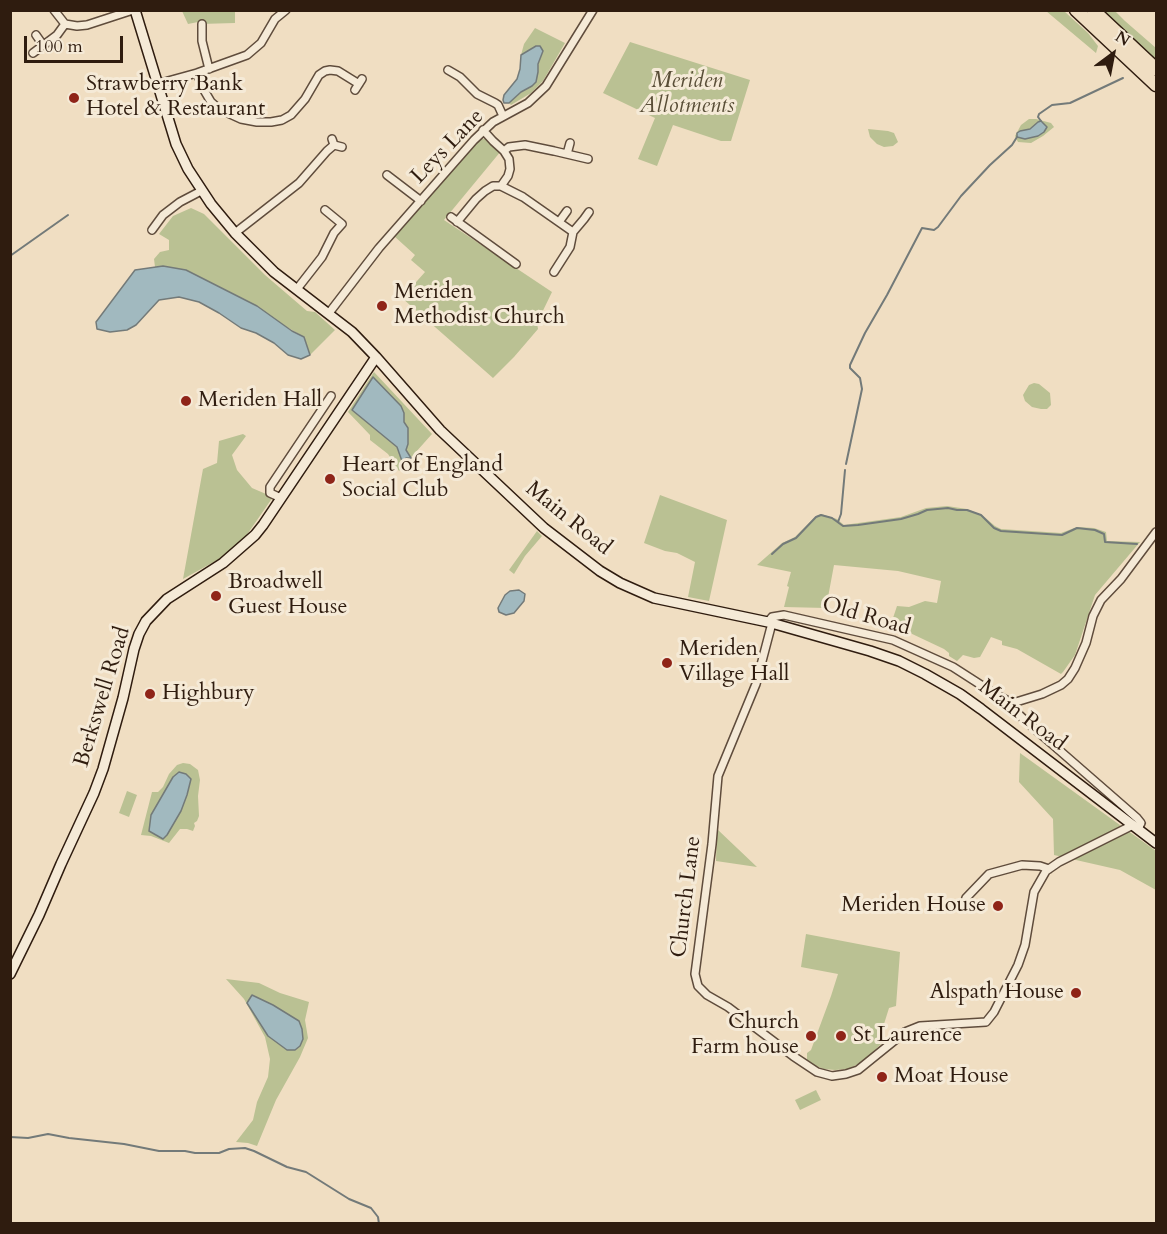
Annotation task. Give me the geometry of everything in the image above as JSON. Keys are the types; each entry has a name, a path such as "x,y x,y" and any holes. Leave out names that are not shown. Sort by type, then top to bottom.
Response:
{"highway":[{"path":"1076,10 1156,85"},
{"path":"1093,10 1156,69"}],"main road":[{"name":"Main Road","path":"134,10 176,144 201,191 235,233 274,272 352,332 419,408 458,448 544,528 600,571 620,583 658,599 770,622 870,651 899,661 925,674 981,709 1156,843"},
{"name":"Berkswell Road","path":"10,974 39,915 100,777 123,698 134,649 146,621 167,599 223,563 264,525 376,357"}],"street":[{"path":"54,10 66,24 77,26 134,10"},
{"path":"158,84 248,55 261,43 275,19 286,10"},
{"name":"Leys Lane","path":"329,313 379,248 483,130 528,103 546,86 593,10"},
{"path":"33,53 57,35 66,24"},
{"path":"202,24 202,41 209,69"},
{"path":"36,35 43,45"},
{"path":"448,70 477,94 498,105 503,116"},
{"path":"197,73 211,102 219,109 241,119 257,122 282,120 291,115 305,99 319,75 325,71 338,71 359,84"},
{"path":"452,82 456,75"},
{"path":"483,130 509,159 508,176 501,186"},
{"path":"567,154 570,143"},
{"path":"235,233 299,183 336,144"},
{"path":"504,151 509,147 525,145 588,159"},
{"path":"387,175 420,201"},
{"path":"457,222 485,191 493,186 501,186 523,197 573,232"},
{"path":"152,230 163,214 201,191"},
{"path":"297,289 322,257 342,224 325,210"},
{"path":"559,222 567,211"},
{"path":"554,272 570,247 573,232 589,212"},
{"path":"451,217 516,264"},
{"path":"281,498 270,493 270,487 331,396"},
{"path":"1010,702 1042,694 1068,679 1086,643 1101,600 1121,579 1156,532"},
{"name":"Old Road","path":"770,622 772,618 784,615 893,640 953,667 1010,702 1013,709 1028,723 1137,818 1141,823 1135,827"},
{"name":"Church Lane","path":"770,622 756,684 718,776 712,844 695,974 698,986 703,992 728,1007 818,1072 832,1076 858,1070 905,1032 920,1026 986,1022 994,1012 1018,965 1027,937 1035,892 1040,880 1049,869"},
{"path":"963,906 966,898 990,874 1022,865 1049,869 1059,862 1135,827"}],"green space":[{"path":"182,11 235,11 235,23 188,24"},
{"path":"1046,11 1064,11 1088,33 1098,46 1096,53"},
{"path":"1102,11 1115,11 1156,48 1156,62"},
{"path":"535,28 565,43 543,81 531,93 511,105 509,103 528,88 538,72 543,51 536,46 521,55 524,44"},
{"name":"Meriden Allotments","path":"630,42 750,80 731,141 721,141 673,125 657,166 638,159 655,118 603,93"},
{"path":"1029,119 1051,123 1054,127 1031,143 1018,142 1015,136 1021,125"},
{"path":"868,129 894,133 898,142 893,146 884,147 877,144 870,137"},
{"path":"480,139 486,139 501,151 444,220 552,292 537,323 538,329 493,378 402,298 425,272 411,260 415,255 394,236"},
{"path":"191,208 204,214 265,275 307,311 315,312 335,330 310,355 304,337 208,281 163,266 155,267 154,259 160,252 169,250 169,240 159,234 173,216"},
{"path":"374,372 432,434 399,471 388,454 370,440 370,435 348,412"},
{"path":"1039,384 1050,393 1051,405 1047,409 1032,407 1025,401 1023,395 1029,385"},
{"path":"243,434 246,436 232,455 237,470 252,488 273,497 246,536 221,558 183,579 203,469 217,463 219,441"},
{"path":"660,495 727,520 709,601 688,597 695,562 677,553 644,543"},
{"path":"947,506 967,509 982,515 1001,529 1061,533 1077,527 1094,528 1106,532 1107,541 1140,542 1095,595 1075,655 1061,674 1017,649 1002,645 1002,641 991,637 980,657 963,655 957,661 944,649 891,624 897,606 909,607 925,601 937,603 941,581 898,571 834,565 826,608 784,607 791,572 757,565 821,514 837,519 844,525 901,517 926,508"},
{"path":"537,531 542,536 525,556 514,574 509,570"},
{"path":"1020,753 1156,851 1156,890 1120,870 1054,855 1053,819 1019,782"},
{"path":"190,764 198,770 200,780 199,816 194,823 193,831 180,829 169,843 141,835 152,792 158,792 169,774 177,765"},
{"path":"127,791 137,795 129,817 119,813"},
{"path":"717,829 757,867 716,861"},
{"path":"806,934 900,952 896,1006 889,1008 881,1044 864,1061 848,1069 824,1069 807,1060 807,1053 811,1050 838,974 801,967"},
{"path":"226,979 259,983 280,993 309,1002 305,1020 308,1038 276,1100 257,1146 236,1142 253,1120 257,1102 268,1077 270,1059 265,1037 244,999"},
{"path":"816,1090 821,1100 800,1110 795,1100"}],"water":[{"path":"540,46 543,51 538,64 536,82 509,103 504,103 504,95 517,79 521,55"},
{"path":"1041,121 1047,127 1038,136 1025,139 1017,137 1020,131 1030,129"},
{"path":"163,266 186,270 257,306 304,337 310,355 301,359 288,355 274,343 241,328 199,302 179,297 159,300 136,325 127,330 110,332 97,329 96,322 135,270"},
{"path":"373,377 401,406 404,413 404,422 408,428 406,450 411,458 406,458 403,464 397,447 352,410"},
{"path":"519,590 525,594 524,601 514,613 506,615 499,612 498,608 505,595 510,591"},
{"path":"179,772 191,779 181,811 163,839 149,831 151,815 173,777"},
{"path":"252,995 299,1021 303,1039 300,1046 295,1050 287,1050 268,1036 247,1003"}],"waterway":[{"path":"1041,121 1039,114 1052,105 1070,103 1123,78"},
{"path":"846,464 862,389 860,378 850,368 850,365 865,333 922,228 934,230 938,227 961,196 1012,145 1017,137"},
{"path":"10,256 68,215"},
{"path":"838,522 841,514 845,470"},
{"path":"772,554 783,544 796,538 816,517 821,515 832,518 843,526 901,519 927,510 948,508 967,510 981,515 994,528 1001,531 1062,535 1077,528 1095,530 1104,534 1105,542 1137,544"},
{"path":"10,1137 28,1138 48,1134 159,1151 195,1153 219,1153 229,1149 245,1148 287,1167 306,1172 349,1199 371,1208 378,1217 379,1224"}],"place":[{"name":"Strawberry Bank Hotel & Restaurant","path":"74,98"},
{"name":"Meriden Methodist Church","path":"382,306"},
{"name":"Meriden Hall","path":"186,401"},
{"name":"Heart of England Social Club","path":"330,479"},
{"name":"Broadwell Guest House","path":"216,596"},
{"name":"Meriden Village Hall","path":"667,663"},
{"name":"Highbury","path":"150,694"},
{"name":"Meriden House","path":"998,906"},
{"name":"Alspath House","path":"1076,993"},
{"name":"Church Farm house","path":"811,1036"},
{"name":"St Laurence","path":"841,1036"},
{"name":"Moat House","path":"882,1077"}]}
